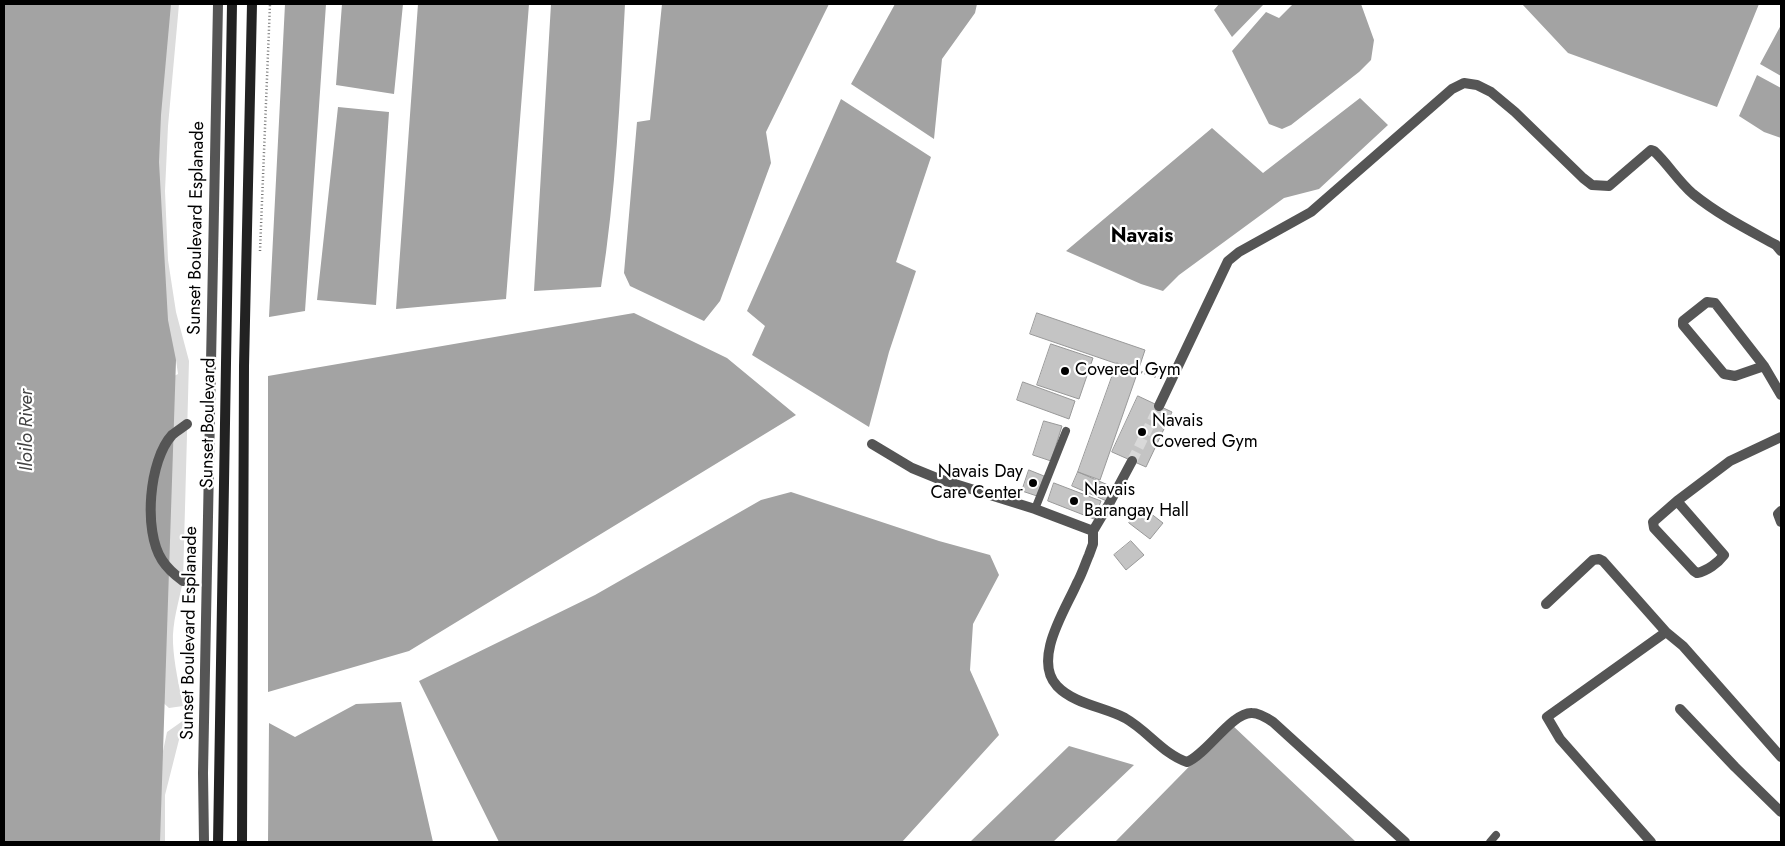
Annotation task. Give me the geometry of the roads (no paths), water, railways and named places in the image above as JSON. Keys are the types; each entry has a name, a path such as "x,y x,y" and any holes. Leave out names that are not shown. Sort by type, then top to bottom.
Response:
{"main road":[{"name":"Sunset Boulevard","path":"218,842 232,4"},
{"name":"Sunset Boulevard","path":"242,842 244,366 252,4"}],"street":[{"name":"Sunset Boulevard Esplanade","path":"204,842 203,763 218,4"},
{"path":"1159,406 1228,261 1239,252 1311,212 1452,89 1464,83 1477,85 1491,92 1515,112 1592,185 1608,186 1651,150 1654,151 1692,193 1726,218 1776,245 1781,251"},
{"path":"1764,366 1735,376 1724,374 1684,325 1683,321 1707,302 1715,303 1764,366 1781,395"},
{"path":"183,581 173,574 161,560 154,544 151,495 155,472 164,451 172,436 188,424"},
{"path":"1677,501 1724,555 1722,559 1703,572 1697,573 1694,571 1654,528 1653,522 1677,501 1730,462 1781,437"},
{"path":"872,444 912,468 939,479 1035,509 1093,531"},
{"path":"1132,461 1093,531 1093,544 1089,555 1058,622 1049,648 1048,664 1050,675 1057,686 1080,700 1126,719 1152,738 1168,753 1187,762 1196,759 1238,718 1252,712 1262,715 1273,722 1405,842"},
{"path":"1781,511 1778,514 1781,522"},
{"path":"1546,604 1594,560 1599,559 1666,632 1683,646 1781,757"},
{"path":"1651,842 1560,739 1547,717 1666,632"},
{"path":"1680,710 1781,812"}],"lane":[{"path":"1035,509 1066,431"},
{"path":"1490,842 1496,835"}],"water":[{"name":"Iloilo River","path":"4,4 171,4 161,115 159,162 168,320 176,360 160,842 4,842"},
{"path":"285,4 326,4 305,311 269,317"},
{"path":"342,4 403,4 394,94 336,85"},
{"path":"418,4 529,4 506,299 396,309"},
{"path":"551,4 625,4 619,110 614,181 601,287 534,291"},
{"path":"662,4 829,4 766,132 771,163 720,301 704,321 630,286 624,273 637,122 650,120"},
{"path":"895,4 977,4 975,13 942,59 934,139 851,84"},
{"path":"1219,4 1264,4 1232,37 1214,10"},
{"path":"1293,4 1361,4 1374,40 1371,60 1359,72 1291,125 1282,129 1269,124 1232,51 1266,12 1279,18"},
{"path":"1522,4 1759,4 1717,107 1568,53"},
{"path":"1781,25 1781,76 1760,64"},
{"path":"1757,75 1781,88 1781,138 1764,132 1739,116"},
{"path":"1360,98 1388,125 1319,189 1284,198 1179,275 1163,291 1141,284 1066,251 1212,128 1263,173"},
{"path":"841,99 931,157 896,262 916,271 889,352 869,427 752,355 765,326 747,311"},
{"path":"338,107 389,112 376,305 317,300"},
{"path":"634,313 727,358 796,415 409,651 268,692 268,376"},
{"path":"791,492 939,541 990,555 999,575 973,624 970,670 999,735 902,842 499,842 419,681 595,595 761,500"},
{"path":"401,702 433,842 268,842 269,723 295,737 356,704"},
{"path":"1231,724 1356,842 1115,842"},
{"path":"1069,746 1134,765 1053,842 970,842"}],"tunnel":[{"path":"1132,461 1159,406"}],"place":[{"name":"Covered Gym","path":"1065,371"},
{"name":"Navais Covered Gym","path":"1142,432"},
{"name":"Navais Day Care Center","path":"1033,483"},
{"name":"Navais Barangay Hall","path":"1074,501"}],"district":[{"name":"Navais","path":"1142,237"}]}
